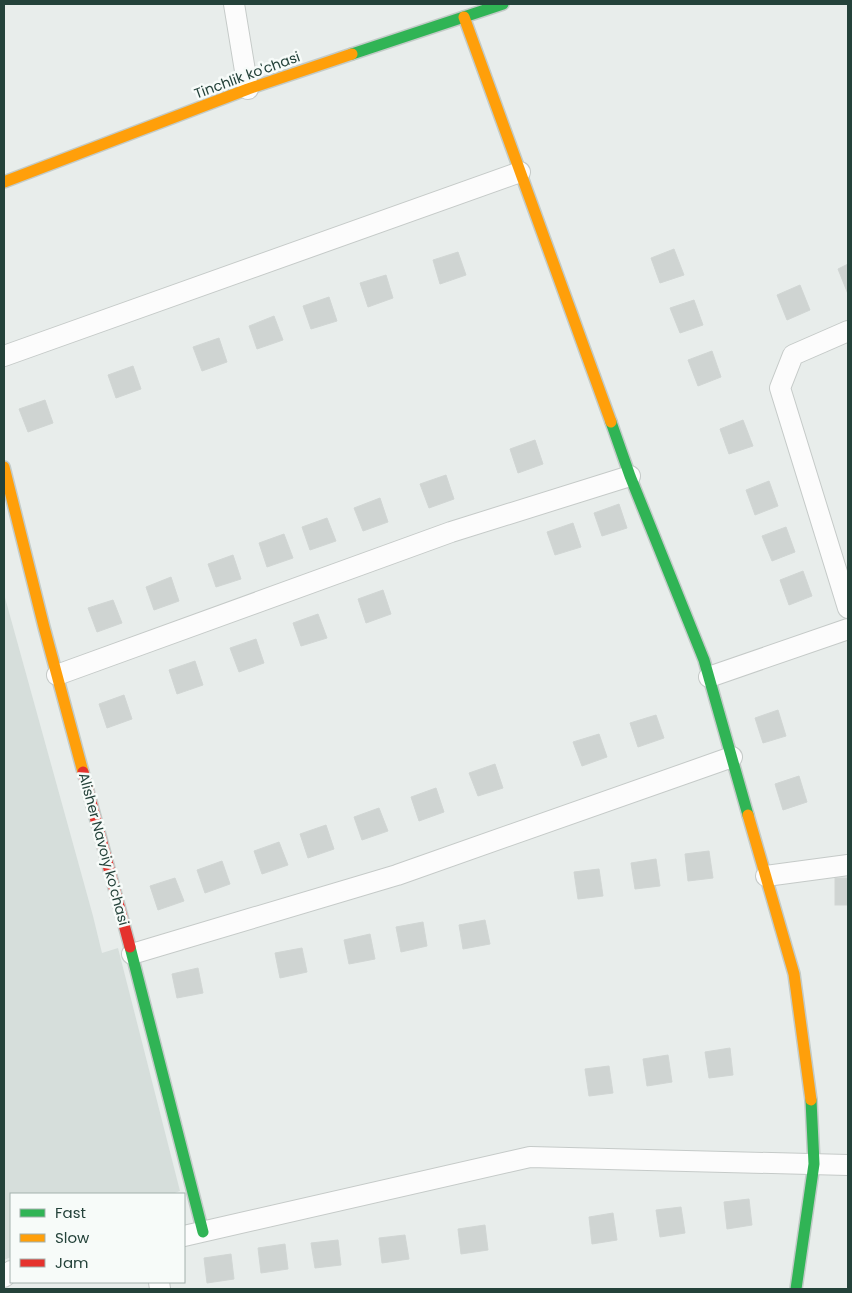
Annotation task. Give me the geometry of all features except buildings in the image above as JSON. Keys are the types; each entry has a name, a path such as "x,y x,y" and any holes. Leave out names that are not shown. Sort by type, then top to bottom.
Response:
{"street":[{"path":"234,4 248,89"},
{"name":"Tinchlik ko'chasi","path":"4,182 248,89 503,4"},
{"path":"464,17 630,476 704,660 794,974 811,1094 814,1164 796,1289"},
{"path":"4,356 520,172"},
{"path":"848,331 793,355 780,388 848,608"},
{"name":"Alisher Navoiy ko'chasi","path":"4,467 44,627 132,954 184,1193"},
{"path":"57,675 451,532 630,476"},
{"path":"709,677 848,629"},
{"path":"132,954 397,875 732,757"},
{"path":"766,876 848,865"},
{"path":"193,1234 530,1157 848,1165"},
{"name":"Alisher Navoiy ko'chasi","path":"185,1197 193,1234"}],"shaded area":[{"path":"4,594 102,953 118,948 180,1191 175,1193 10,1193 10,1257 4,1260"}],"traffic: fast":[{"path":"352,54 503,4"},
{"path":"611,422 630,476 704,660 748,815"},
{"path":"130,947 203,1232"},
{"path":"796,1289 814,1164 811,1100"}],"traffic: slow":[{"path":"464,17 611,422"},
{"path":"4,182 248,89 352,54"},
{"path":"4,467 83,772"},
{"path":"748,815 794,974 811,1100"}],"traffic: jam":[{"path":"83,772 130,947"}]}
